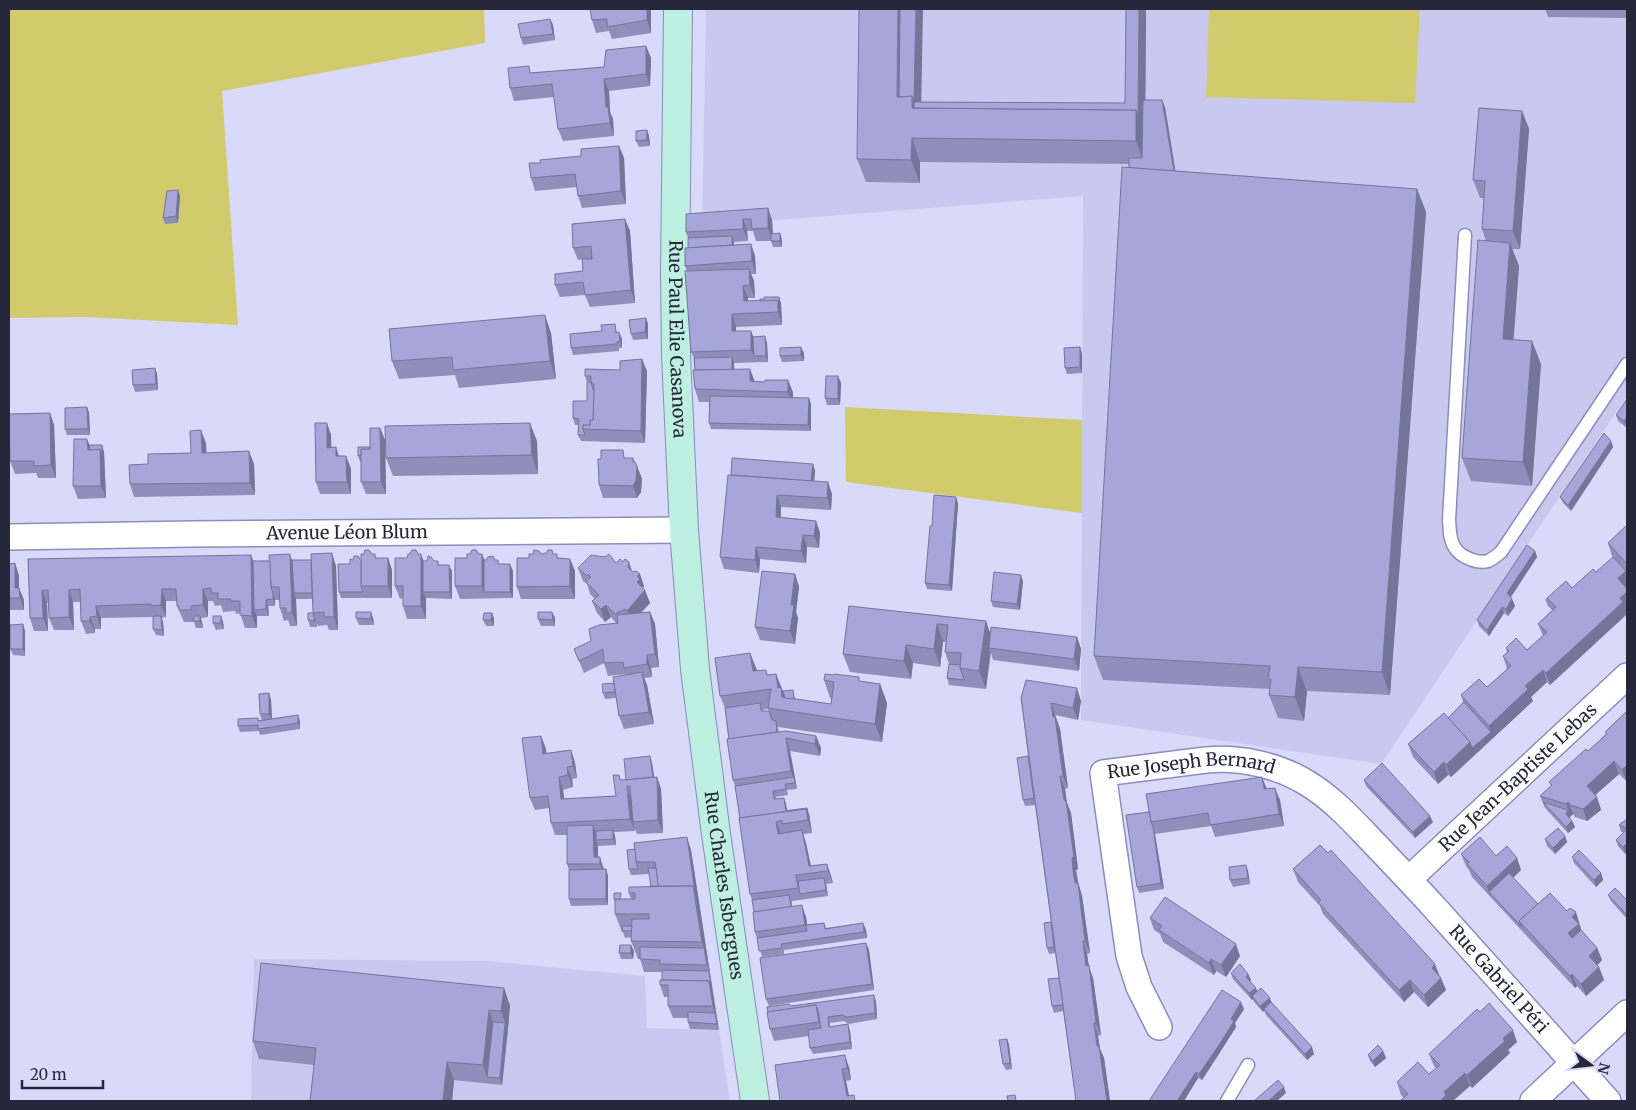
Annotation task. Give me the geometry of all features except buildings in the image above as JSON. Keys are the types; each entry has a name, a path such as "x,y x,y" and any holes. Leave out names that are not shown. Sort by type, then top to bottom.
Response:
{"main road":[{"name":"Rue Paul Elie Casanova","path":"678,9 676,355 684,530 695,669"},
{"name":"Rue Charles Isbergues","path":"695,669 716,834 756,1101"}],"street":[{"name":"Avenue Léon Blum","path":"9,537 211,533 684,530"},
{"name":"Rue Jean-Baptiste Lebas","path":"1409,879 1627,676"},
{"name":"Rue Joseph Bernard","path":"1159,1027 1139,987 1128,956 1103,773 1220,758 1266,765 1301,780 1335,804 1409,879"},
{"name":"Rue Gabriel Péri","path":"1409,879 1608,1101"},
{"path":"1533,1101 1627,1013"}],"lane":[{"path":"1465,235 1449,520 1452,541 1455,549 1461,554 1479,561 1487,561 1495,558 1501,552 1627,364"},
{"path":"1227,1101 1248,1065"}],"shaded area":[{"path":"9,9 484,9 485,43 222,91 238,325 85,317 9,318"},
{"path":"706,9 1627,9 1627,396 1381,764 1081,720 1083,196 702,226"},
{"path":"1209,9 1420,9 1415,103 1206,97"},
{"path":"845,407 1082,420 1082,513 846,482"},
{"path":"254,959 487,961 645,976 647,1028 719,1030 730,1101 251,1101"}]}
